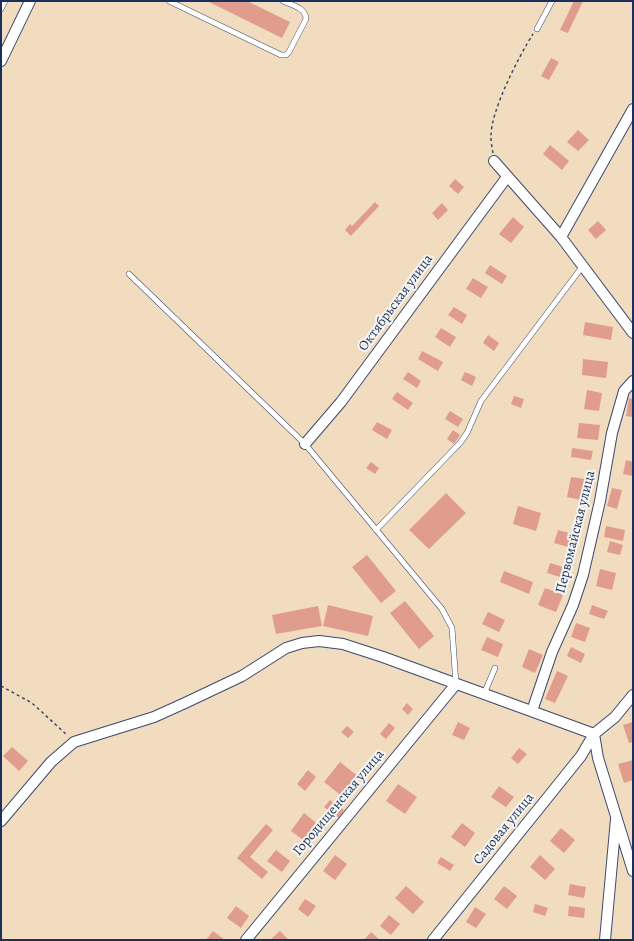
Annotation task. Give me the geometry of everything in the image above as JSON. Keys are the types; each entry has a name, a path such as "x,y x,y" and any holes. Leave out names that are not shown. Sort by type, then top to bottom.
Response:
{"street":[{"path":"1,61 30,1"},
{"path":"561,237 633,109"},
{"path":"494,161 561,237 633,333"},
{"name":"Октябрьская улица","path":"305,444 341,402 507,177"},
{"name":"Первомайская улица","path":"532,711 552,652 573,605 600,502 612,433 624,391 633,381"},
{"path":"1,820 51,762 74,742 154,717 242,676 286,648 302,643 319,641 343,644 384,657 594,734"},
{"name":"Городищенская улица","path":"246,940 309,861 456,684"},
{"path":"594,734 615,717 633,695"},
{"path":"594,734 598,758 616,811 633,871"},
{"name":"Садовая улица","path":"433,940 581,756 594,734"},
{"path":"605,940 616,811"}],"lane":[{"path":"1,9 4,1"},
{"path":"170,1 281,55 286,55 306,19 306,14 303,10 283,1"},
{"path":"537,29 552,1"},
{"path":"376,530 460,443 467,433 481,401 582,267"},
{"path":"129,274 305,444 442,609 452,628 456,684"},
{"path":"484,694 495,668"}],"path":[{"path":"494,161 490,137 495,114 518,58 537,29"},
{"path":"1,686 32,703 74,742"}],"building":[{"path":"207,1 247,1 290,22 282,38"},
{"path":"574,1 583,1 568,33 560,30"},
{"path":"551,58 559,62 549,80 541,76"},
{"path":"578,130 589,140 578,151 567,142"},
{"path":"550,145 569,161 562,170 543,154"},
{"path":"455,179 464,187 458,194 449,186"},
{"path":"375,202 379,206 351,236 345,230 350,224 352,226"},
{"path":"442,203 448,210 438,220 432,213"},
{"path":"513,217 524,227 511,243 499,234"},
{"path":"598,221 606,230 596,239 588,230"},
{"path":"490,265 507,276 502,284 485,273"},
{"path":"473,278 488,287 481,298 466,289"},
{"path":"454,307 467,315 462,324 448,315"},
{"path":"585,322 613,327 611,340 583,335"},
{"path":"441,328 456,337 450,347 435,337"},
{"path":"488,335 499,343 494,351 483,343"},
{"path":"422,351 443,362 438,371 418,359"},
{"path":"583,359 608,362 606,378 582,375"},
{"path":"408,372 421,381 417,388 403,379"},
{"path":"465,372 476,377 472,386 461,380"},
{"path":"587,390 602,393 599,411 584,409"},
{"path":"397,392 413,403 408,410 392,399"},
{"path":"514,396 524,399 521,408 511,404"},
{"path":"629,398 633,399 633,417 626,416"},
{"path":"450,411 463,419 458,427 445,419"},
{"path":"377,422 392,430 387,439 372,430"},
{"path":"579,423 600,425 598,440 577,438"},
{"path":"453,430 460,435 454,444 447,439"},
{"path":"572,448 593,451 591,460 571,457"},
{"path":"626,460 633,462 633,476 623,474"},
{"path":"371,462 379,468 375,474 366,468"},
{"path":"571,477 585,479 581,500 567,497"},
{"path":"612,488 622,490 617,509 607,506"},
{"path":"446,493 466,513 429,549 409,530"},
{"path":"518,506 541,513 536,531 513,524"},
{"path":"606,526 625,530 623,541 604,537"},
{"path":"558,530 576,535 572,548 554,543"},
{"path":"610,541 623,545 620,555 607,552"},
{"path":"367,555 396,591 381,603 352,567"},
{"path":"550,563 570,569 567,579 547,573"},
{"path":"600,569 616,573 612,590 596,586"},
{"path":"504,571 533,582 529,594 500,582"},
{"path":"545,588 563,595 556,612 538,605"},
{"path":"405,601 434,636 419,649 390,613"},
{"path":"328,605 373,616 368,636 323,626"},
{"path":"592,605 608,611 604,619 589,614"},
{"path":"318,606 322,626 276,634 272,615"},
{"path":"488,612 505,620 499,632 482,624"},
{"path":"576,623 590,628 585,642 571,637"},
{"path":"487,637 503,644 498,657 481,650"},
{"path":"571,647 585,654 581,663 567,656"},
{"path":"529,649 543,655 535,673 522,667"},
{"path":"557,671 568,676 555,703 545,699"},
{"path":"407,703 413,709 408,715 402,709"},
{"path":"458,722 470,728 464,740 452,735"},
{"path":"633,722 633,742 629,743 623,725"},
{"path":"389,723 395,728 386,739 380,734"},
{"path":"347,726 354,732 348,738 341,732"},
{"path":"12,747 28,761 19,771 3,756"},
{"path":"519,748 527,754 518,764 511,758"},
{"path":"633,760 633,780 624,783 618,764"},
{"path":"340,762 359,777 343,797 324,782"},
{"path":"308,770 316,777 305,791 297,784"},
{"path":"398,784 417,797 405,814 386,801"},
{"path":"499,786 514,797 506,807 491,797"},
{"path":"330,800 344,810 339,818 324,807"},
{"path":"304,813 319,825 306,842 291,831"},
{"path":"462,823 475,833 465,847 451,837"},
{"path":"266,824 273,830 250,857 268,872 262,879 237,858"},
{"path":"561,828 575,840 564,853 550,841"},
{"path":"276,850 290,861 282,872 267,861"},
{"path":"335,855 347,864 335,880 323,871"},
{"path":"540,855 555,869 545,880 530,867"},
{"path":"441,857 454,865 450,871 437,863"},
{"path":"570,884 586,887 584,898 568,895"},
{"path":"406,886 424,902 413,914 395,898"},
{"path":"504,886 517,896 507,909 494,899"},
{"path":"305,899 316,906 308,917 298,909"},
{"path":"535,904 548,908 545,916 533,912"},
{"path":"236,906 249,916 241,928 227,918"},
{"path":"569,906 585,908 584,918 568,916"},
{"path":"475,907 486,914 476,928 466,922"},
{"path":"389,915 400,924 391,935 380,926"},
{"path":"213,931 225,940 206,940"},
{"path":"280,931 289,940 270,940"},
{"path":"371,932 380,940 364,940"}]}
